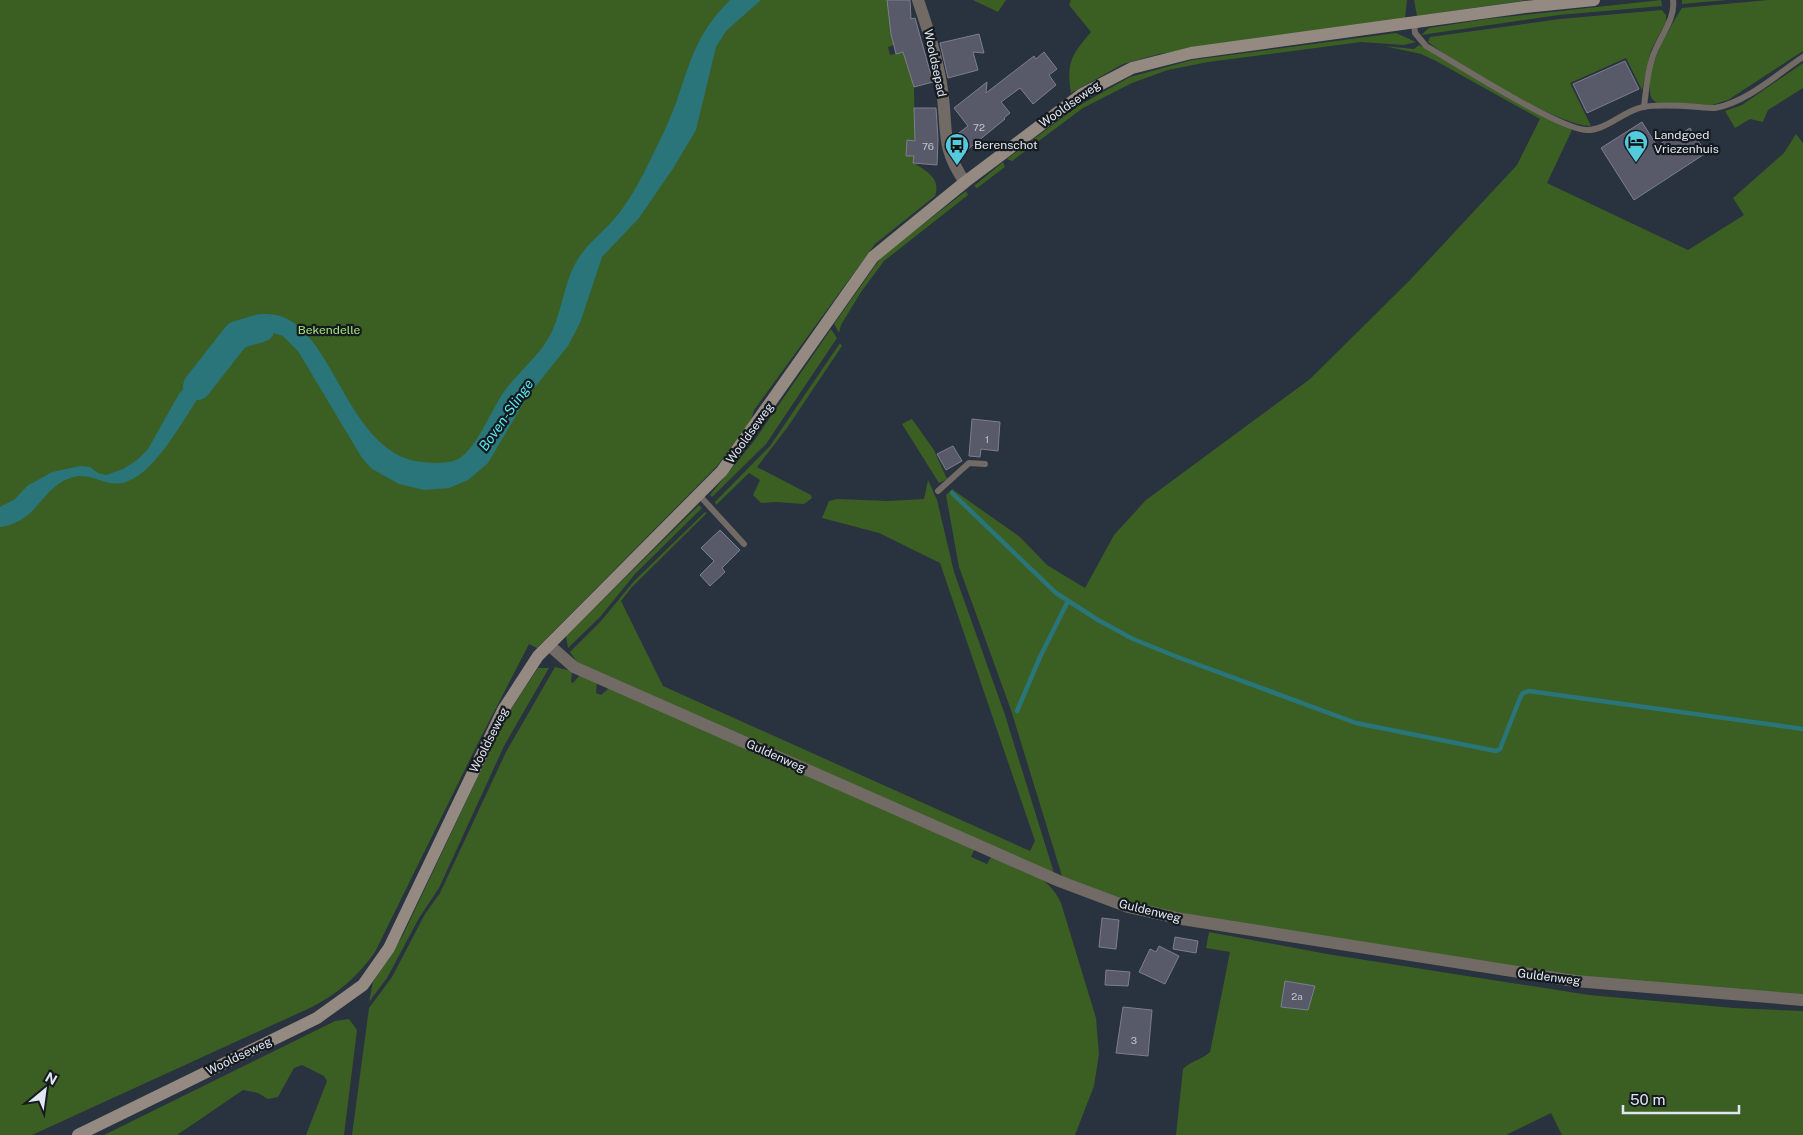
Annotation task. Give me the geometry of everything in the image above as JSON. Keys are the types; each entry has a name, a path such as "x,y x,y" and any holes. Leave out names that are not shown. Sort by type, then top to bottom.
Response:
{"main road":[{"name":"Wooldseweg","path":"78,1135 316,1018 363,985 389,948 503,710 527,670 549,645 699,495 734,455 874,257 965,182 1082,94 1132,68 1191,53 1525,7 1594,0"}],"street":[{"name":"Wooldsepad","path":"918,0 928,27 942,90 944,138 952,164 965,182"},
{"name":"Guldenweg","path":"549,645 574,667 1050,877 1128,907 1182,919 1546,977 1636,987 1803,1000"}],"lane":[{"path":"1644,107 1651,61 1658,41 1670,20 1674,7 1673,0"},
{"path":"1414,23 1415,33 1426,46 1547,116 1573,128 1586,130 1600,128 1632,110 1644,107 1715,108 1725,106 1737,101 1803,57"},
{"path":"938,492 969,464 985,464"},
{"path":"699,495 744,544"}],"green space":[{"name":"Bekendelle","path":"0,0 888,0 894,45 888,47 890,55 903,52 914,87 915,141 907,140 906,156 914,156 914,163 932,176 936,185 935,196 875,244 754,410 751,421 717,466 537,648 529,644 375,952 362,969 339,990 312,1007 32,1135 0,1135"},
{"path":"973,0 1006,0 998,12"},
{"path":"1071,0 1407,0 1405,18 1159,54 1123,64 1071,93 1069,74 1072,60 1079,47 1091,32 1069,5"},
{"path":"1414,0 1527,0 1417,16"},
{"path":"1661,0 1662,6 1559,15 1421,35 1429,28 1487,19"},
{"path":"1682,0 1727,0 1682,4"},
{"path":"1768,0 1803,0 1803,51 1728,100 1712,105 1657,103 1652,99 1650,77 1653,65 1670,27 1682,8"},
{"path":"1662,10 1666,15 1666,22 1651,50 1642,90 1626,58 1570,83 1591,126 1576,124 1533,105 1483,78 1428,42 1430,37 1560,19"},
{"path":"1396,33 1416,42 1404,45 1361,42 1208,62 1168,70 1132,83 1083,108 1012,161 1007,159 1078,106 1130,77 1192,60"},
{"path":"1419,45 1572,130 1547,183 1688,250 1744,215 1733,198 1784,153 1796,134 1803,143 1803,996 1645,985 1509,968 1143,907 1062,876 1011,710 959,567 946,495 952,489 1020,537 1047,565 1085,588 1114,535 1146,500 1310,379 1410,280 1517,165 1540,119 1436,61 1421,54 1384,46 1414,49"},
{"path":"1803,63 1803,88 1768,110 1763,122 1750,119 1735,128 1725,111 1742,105"},
{"path":"1003,162 1005,167 977,188 974,186"},
{"path":"966,191 968,195 884,261 861,292 841,325 839,333 834,324 882,256"},
{"path":"831,329 837,338 766,444 712,497 710,495 754,441"},
{"path":"840,343 842,346 787,428 757,467 811,495 812,498 804,504 761,503 753,495 760,480 749,473 716,505 715,502 770,446"},
{"path":"912,419 934,450 947,479 939,483 902,424"},
{"path":"928,480 937,500 954,572 1005,715 1054,873 577,662 570,652 601,621 634,581 705,512 707,513 632,587 621,601 663,686 1030,851 1035,841 940,563 879,533 822,518 829,501 837,499 888,501 924,499"},
{"path":"699,505 702,508 635,574 600,617 568,648 566,636"},
{"path":"555,667 572,671 571,682 573,683 580,675 597,682 596,693 601,695 609,688 975,848 971,857 987,864 992,855 1022,868 1049,885 1061,903 1096,1018 1099,1054 1094,1086 1075,1135 352,1135 369,1008 392,977 425,914 440,893 506,752"},
{"path":"538,668 549,668 504,746 439,888 419,918 387,978 369,1002 373,982 403,935 507,715"},
{"path":"1209,932 1327,954 1589,995 1734,1008 1803,1011 1803,1135 1562,1135 1551,1113 1506,1135 1176,1135 1183,1069 1210,1052 1230,952 1206,948"},
{"path":"349,1019 357,1030 344,1135 306,1135 327,1081 324,1076 302,1065 294,1068 278,1097 268,1099 258,1093 243,1090 177,1135 104,1135 335,1021"}],"water":[{"path":"730,0 761,0 726,31 716,47 696,130 674,167 639,218 602,257 580,323 568,346 527,397 488,463 468,480 449,488 424,490 399,484 372,469 362,458 298,351 283,336 268,331 255,334 241,347 235,356 226,341 248,320 264,314 287,319 306,334 323,356 354,410 372,434 394,453 430,463 448,462 462,456 469,450 481,433 505,390 548,339 576,262 615,218 632,193 668,124 697,45 710,23"},
{"path":"217,349 225,363 220,367 172,439 150,466 126,482 119,484 85,476 70,478 60,483 23,519 0,527 0,507 15,499 27,486 52,472 80,466 90,467 98,473 106,475 123,469 137,460 148,449 179,394"}],"building":[{"path":"887,0 910,0 911,19 915,18 933,82 914,87 903,52 896,54 891,34"},
{"path":"979,34 984,53 973,52 978,70 948,78 940,43"},
{"path":"1044,52 1057,69 1049,75 1056,85 1033,104 1020,88 1001,102 1010,113 1005,119 967,150 955,136 968,126 954,108 987,82 986,93 1034,56 1036,59"},
{"path":"1625,61 1639,89 1587,113 1573,84"},
{"path":"914,108 936,108 937,165 913,163 914,156 906,156 907,140 915,141"},
{"path":"1642,122 1657,146 1678,132 1679,135 1690,128 1706,153 1634,200 1601,148"},
{"path":"972,419 1000,422 998,451 981,449 980,457 969,456"},
{"path":"953,446 962,461 946,470 937,454"},
{"path":"720,530 740,550 722,568 725,572 710,586 700,575 714,561 701,548"},
{"path":"1102,918 1119,920 1116,949 1099,947"},
{"path":"1175,937 1198,941 1196,953 1173,949"},
{"path":"1159,946 1179,956 1165,984 1139,972 1150,949 1156,952"},
{"path":"1106,970 1130,972 1128,986 1105,985"},
{"path":"1285,981 1315,986 1308,1010 1281,1007"},
{"path":"1123,1007 1152,1010 1148,1056 1116,1053"}],"waterway":[{"name":"Boven-Slinge","path":"197,386 237,335 261,328"},
{"path":"952,493 1056,593 1098,620 1133,639 1180,658 1356,723 1496,751 1500,749 1520,698 1523,693 1529,691 1803,729"},
{"path":"1017,711 1040,657 1068,601"}],"place":[{"name":"Landgoed Vriezenhuis","path":"1636,163"},
{"name":"Berenschot","path":"957,166"}]}
